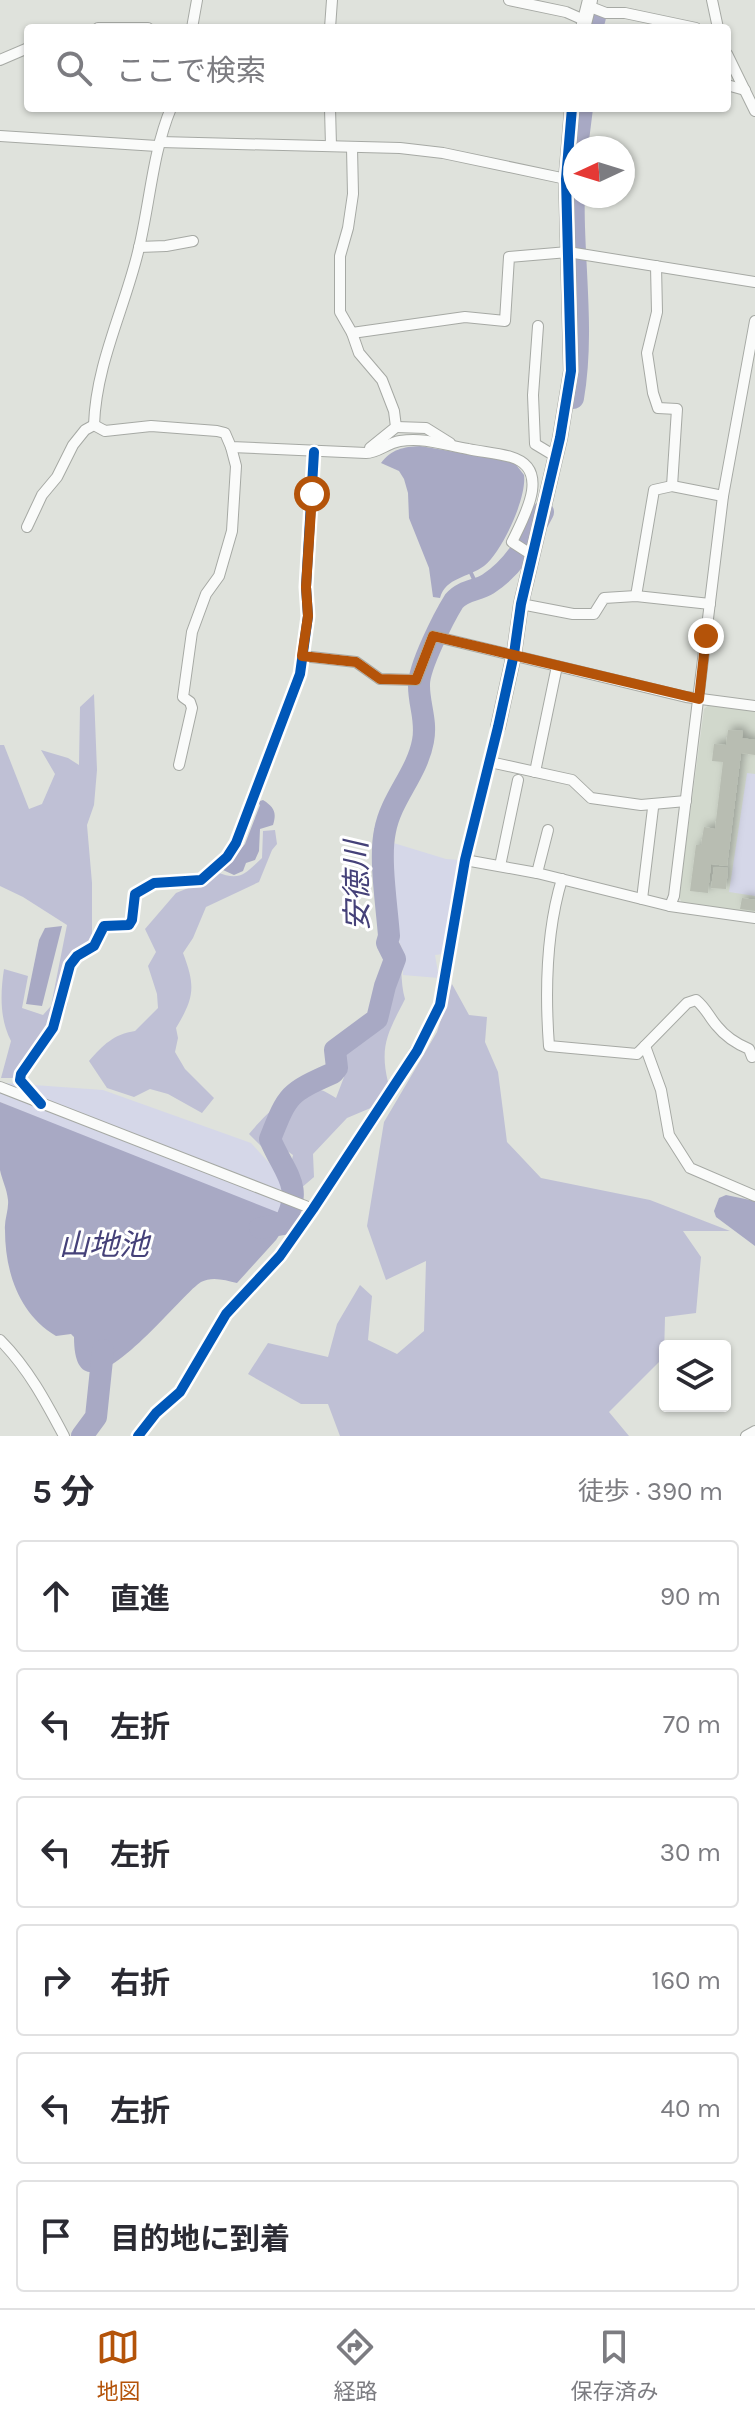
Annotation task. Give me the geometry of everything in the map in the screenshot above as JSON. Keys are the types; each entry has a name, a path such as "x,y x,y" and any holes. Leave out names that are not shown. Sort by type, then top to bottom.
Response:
{"street":[{"path":"193,24 197,0"},
{"path":"330,24 332,0"},
{"path":"509,0 586,14 625,13 677,24"},
{"path":"712,0 717,24"},
{"path":"0,60 24,50"},
{"path":"731,62 755,111"},
{"path":"731,86 745,90"},
{"path":"94,425 99,373 139,247 158,144 170,112"},
{"path":"330,112 331,146"},
{"path":"570,136 572,112"},
{"path":"0,136 158,144 400,148 443,153 563,178"},
{"path":"352,148 353,194 340,256 340,312 359,353 382,380 394,411 396,427"},
{"path":"138,1436 156,1413 180,1392 226,1314 280,1256 313,1209 417,1051 440,1005 465,860 514,654 521,604 571,371 567,208"},
{"path":"139,247 193,241"},
{"path":"352,333 465,317 505,321 509,257 568,252 755,282"},
{"path":"656,266 657,312 647,353 658,408 677,409 672,486"},
{"path":"670,906 674,896 723,496 755,321"},
{"path":"538,326 533,395 535,444 555,456"},
{"path":"94,425 105,431 151,426 225,433 236,466 232,531 219,576 206,594 192,632 183,697 192,708 179,765"},
{"path":"27,527 42,495 57,477 73,445 85,430 94,425"},
{"path":"366,453 396,427 426,428 452,444"},
{"path":"231,447 374,453 399,441 420,439 513,457 527,466 532,474 533,489 512,542 532,555"},
{"path":"41,1104 20,1080 21,1074 53,1028 70,965 77,956 94,946 104,926 129,925 135,894 154,883 201,880 227,857 236,843 300,674 308,616 306,587 314,452"},
{"path":"636,596 654,490 672,486 723,496"},
{"path":"521,604 573,614 594,614 604,598 636,596 710,604"},
{"path":"302,656 356,662 380,679 416,680 433,636 699,699 755,706"},
{"path":"535,772 557,666"},
{"path":"490,762 572,780 591,798 641,805 686,801"},
{"path":"500,866 518,780"},
{"path":"642,899 653,808"},
{"path":"537,873 548,830"},
{"path":"465,860 537,873 670,906 755,918"},
{"path":"562,879 556,898 547,977 549,1046 637,1054 687,1003 696,1000 705,1006 715,1025 729,1038 749,1049 752,1057 755,1056"},
{"path":"645,1046 661,1090 669,1135 690,1168 755,1196"},
{"path":"0,1087 313,1209"},
{"path":"0,1329 41,1392 64,1436"},
{"path":"0,1340 16,1356"},
{"path":"746,1436 755,1431"}],"shaded area":[{"path":"94,694 97,770 94,805 87,825 92,883 92,939 69,961 57,993 68,1002 55,1037 35,1062 15,1078 1,1078 11,1041 2,1007 4,969 28,976 22,1008 43,1015 51,1006 67,925 0,886 0,745 4,745 29,809 42,804 55,774 41,750 68,758 79,765 80,707"},
{"path":"710,704 755,711 755,914 683,905 679,897 704,709"},
{"path":"747,773 755,774 755,896 729,892"},
{"path":"275,830 277,844 259,882 206,907 183,953 190,975 191,992 187,1008 176,1028 178,1038 175,1052 185,1069 214,1098 202,1113 168,1094 150,1089 134,1097 107,1088 89,1061 109,1041 135,1031 158,1008 148,966 156,952 145,929 176,893 203,882 216,872 236,876 246,872 262,858 263,831"},
{"path":"387,841 459,860 443,954 435,955 439,978 403,975 401,947 391,934"},
{"path":"392,941 400,944 405,999 385,1048 388,1082 373,1107 347,1118 313,1154 314,1177 300,1189 290,1169 293,1155 283,1148 269,1154 249,1134 271,1111 298,1093 321,1090 336,1098 344,1077 336,1044 359,1026 370,1010"},
{"path":"452,984 469,1015 487,1017 485,1042 498,1072 507,1142 541,1178 650,1200 730,1231 683,1231 701,1257 696,1313 665,1317 664,1340 659,1340 659,1362 609,1412 629,1436 340,1436 328,1404 301,1404 248,1374 268,1343 328,1357 337,1324 360,1285 372,1296 368,1340 397,1354 424,1331 426,1261 386,1280 367,1226 384,1122 437,1032"},
{"path":"6,1083 103,1090 251,1143 299,1196 288,1222 0,1102 0,1093"}],"water":[{"path":"420,446 514,462 524,475 522,497 498,549 484,566 447,586 440,598 433,597 429,568 409,518 404,479 399,471 381,463 398,450"},
{"path":"263,800 274,810 274,820 273,825 260,829 259,851 255,860 246,863 243,871 234,875 223,870 245,844 260,805 257,802"},
{"path":"62,926 42,1006 26,1004 39,940 45,928"},
{"name":"山地池","path":"0,1102 282,1214 288,1222 237,1283 214,1279 201,1282 129,1352 108,1367 91,1372 79,1364 71,1334 56,1336 32,1316 11,1276 5,1226 8,1200 0,1170"},
{"path":"726,1195 755,1201 755,1246 716,1217 714,1211 719,1198"}],"building":[{"path":"728,730 743,731 742,738 755,740 755,755 741,753 727,866 711,864 708,893 690,891 696,845 701,845 704,827 715,829 723,762 712,761 714,744 726,745"},
{"path":"714,867 728,868 726,889 711,888"},
{"path":"742,898 755,900 755,911 740,909"}],"waterway":[{"name":"安徳川","path":"593,24 595,17"},
{"name":"安徳川","path":"578,136 582,112"},
{"name":"安徳川","path":"573,398 578,341 574,208"},
{"name":"安徳川","path":"260,1228 284,1224 293,1199 290,1180 270,1139 281,1113 298,1091 333,1073 337,1068 335,1050 377,1019 395,959 387,943 383,842 388,819 423,741 419,686 427,655 454,601 498,577 520,552 543,512"},
{"path":"471,573 478,588"},
{"name":"安徳川","path":"82,1436 96,1417 103,1350"}],"cycle path":[{"path":"138,1436 156,1413 180,1392 226,1314 280,1256 313,1209 417,1051 440,1005 465,860 514,654 521,604 560,438 571,371 566,179 572,112"},
{"path":"41,1104 20,1080 21,1074 53,1028 70,965 77,956 94,946 104,926 129,925 135,894 154,883 201,880 227,857 236,843 300,674 308,616 306,587 314,452"}],"route":[{"path":"312,494 306,587 308,616 302,656 356,662 380,679 416,680 433,636 699,699 706,636"}]}
